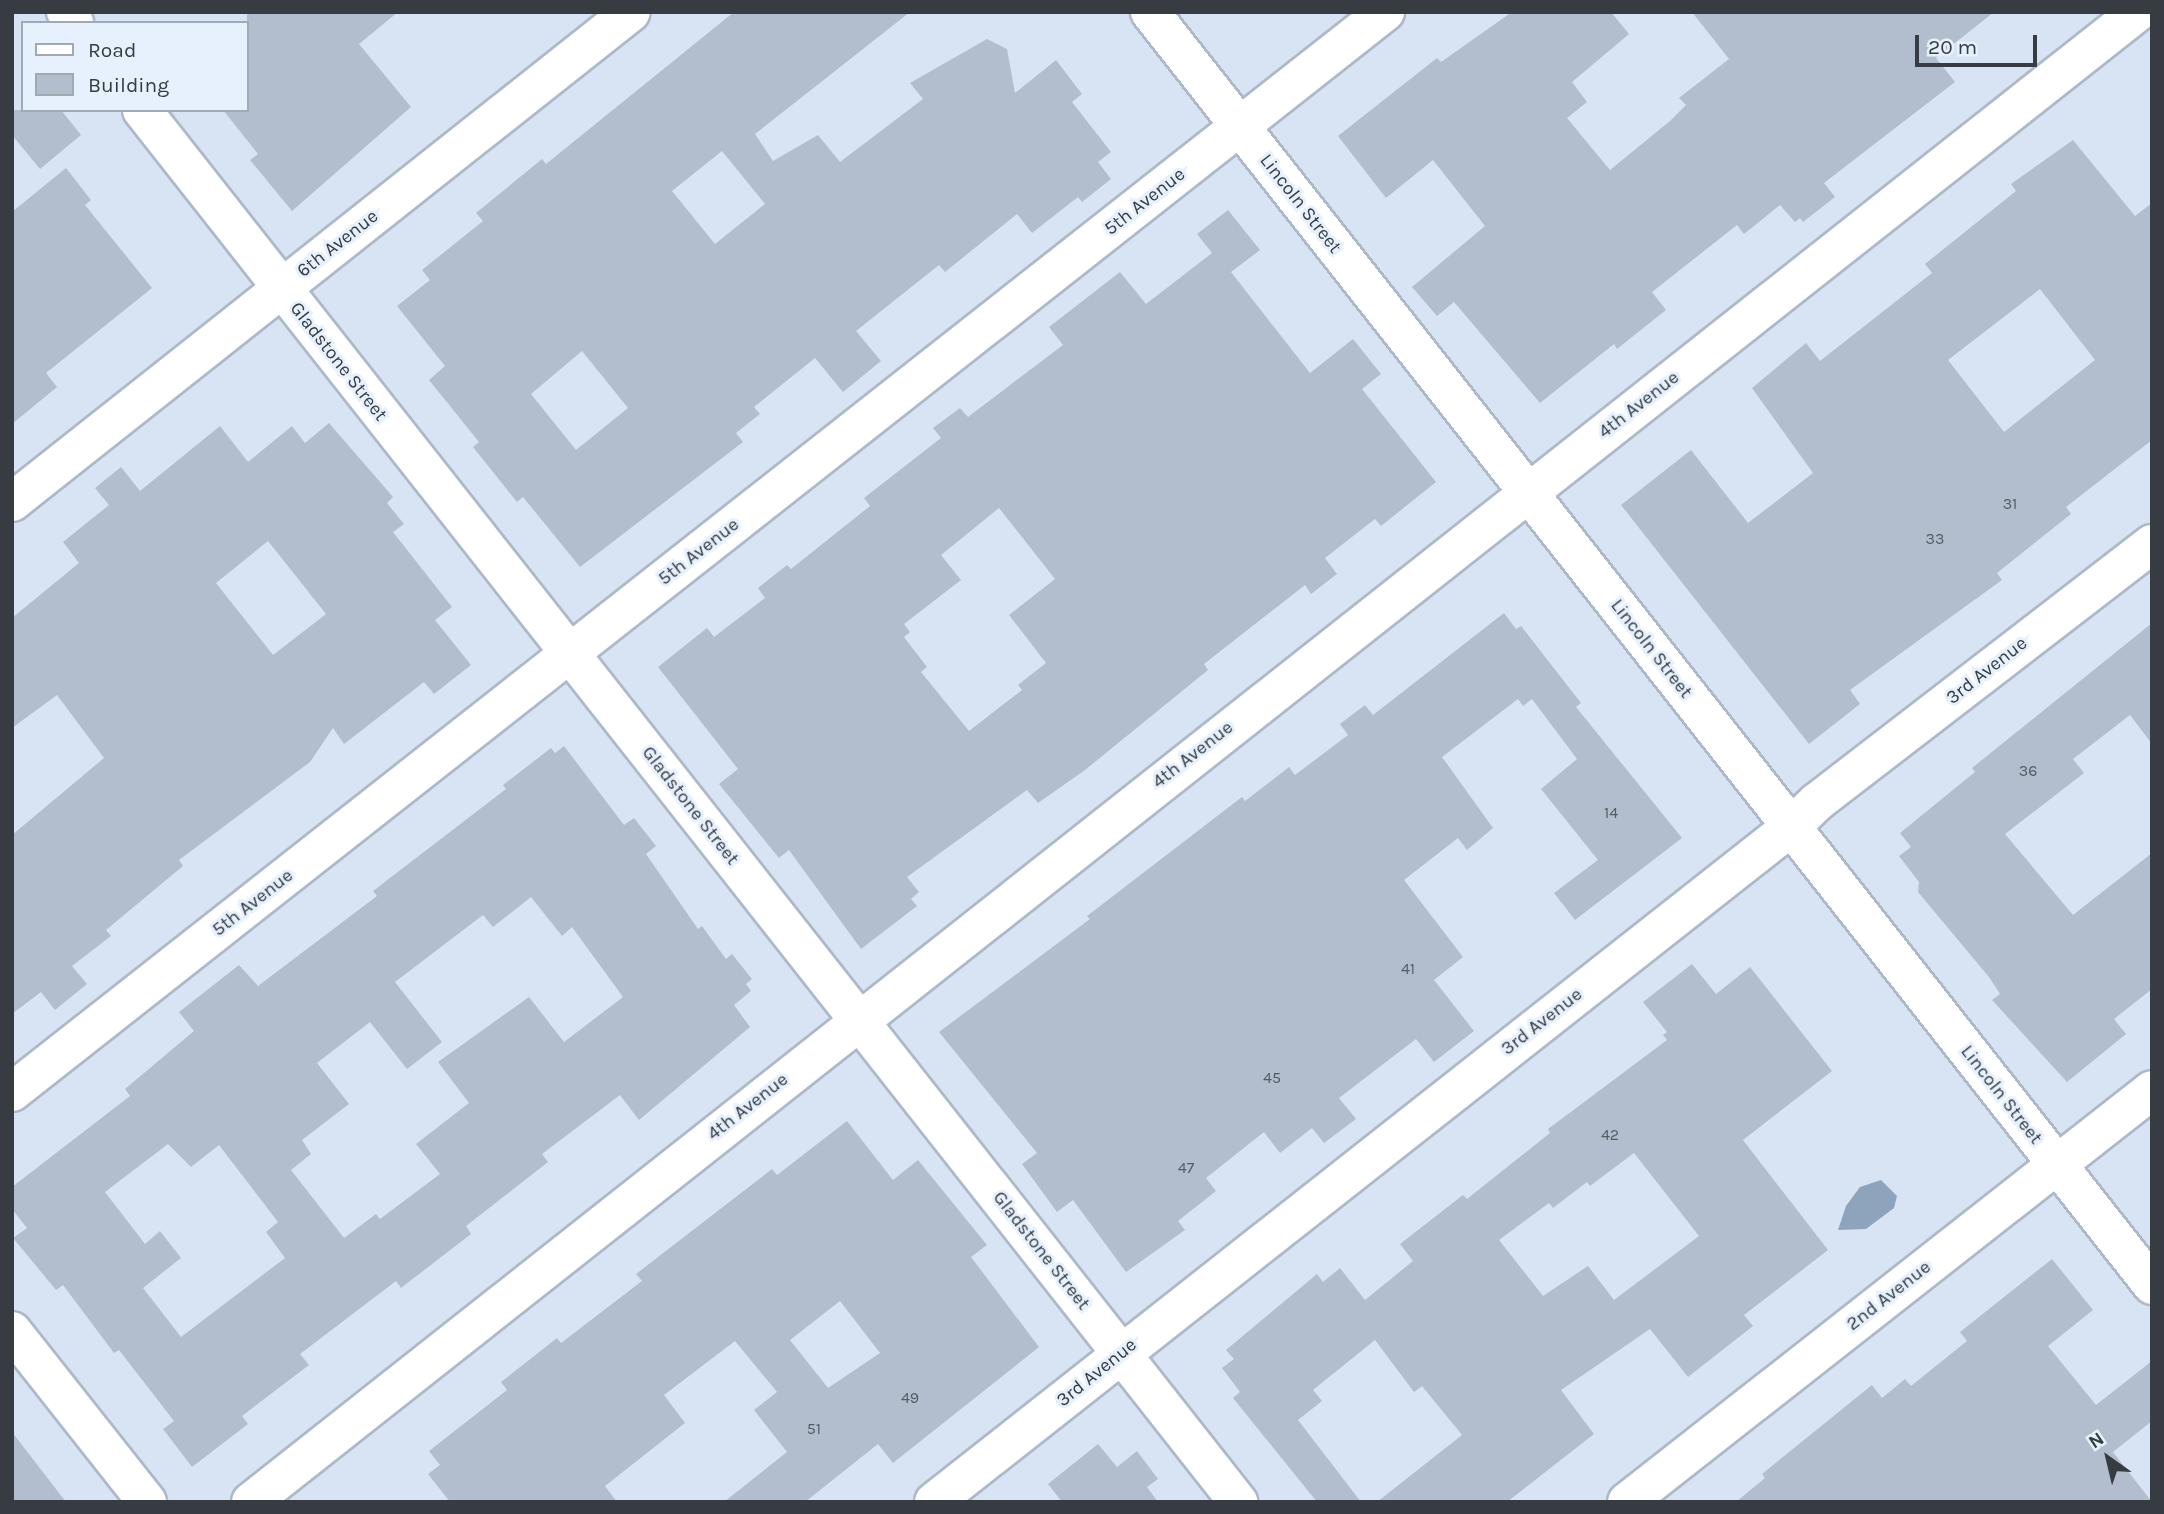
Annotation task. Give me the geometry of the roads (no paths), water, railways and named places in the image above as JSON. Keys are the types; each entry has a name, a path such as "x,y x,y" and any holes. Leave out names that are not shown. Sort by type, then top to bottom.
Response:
{"street":[{"name":"6th Avenue","path":"12,502 631,12"},
{"name":"Lincoln Street","path":"1150,12 2152,1285"},
{"name":"5th Avenue","path":"12,1092 1385,12"},
{"name":"4th Avenue","path":"251,1502 859,1019 2138,12"},
{"name":"Gladstone Street","path":"144,112 281,290 1238,1502"},
{"name":"3rd Avenue","path":"934,1502 1791,827 1817,802 2152,544"},
{"name":"2nd Avenue","path":"1627,1502 2152,1090"},
{"path":"12,1331 146,1502"}],"water":[{"path":"1881,1180 1897,1196 1894,1208 1866,1229 1838,1230 1846,1206 1860,1187"}]}
